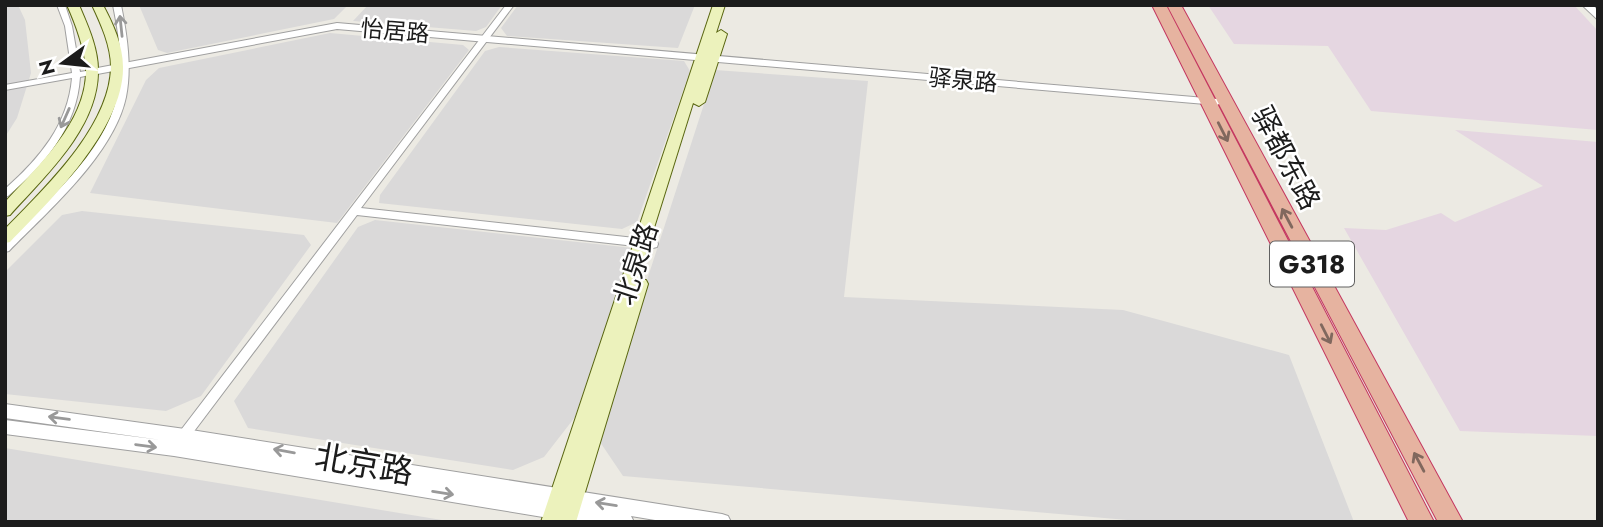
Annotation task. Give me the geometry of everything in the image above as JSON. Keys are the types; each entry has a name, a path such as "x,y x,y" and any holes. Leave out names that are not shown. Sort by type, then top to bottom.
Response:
{"highway":[{"name":"驿都东路","path":"1159,5 1451,522"},
{"name":"驿都东路","path":"1174,5 1216,102 1422,522"}],"main road":[{"path":"5,211 62,148 90,89 92,72 82,27 73,5"},
{"path":"5,238 79,159 96,131 120,67 105,19 97,5"},
{"name":"北泉路","path":"708,57 719,5"},
{"name":"北泉路","path":"562,511 708,57 729,5"}],"street":[{"path":"5,194 33,168 58,134 74,97 76,75 68,18 61,5"},
{"path":"5,248 64,189 92,156 119,107 117,5"},
{"path":"185,434 510,5"},
{"path":"1587,5 1598,17"},
{"name":"怡居路","path":"92,72 337,26 708,57"},
{"name":"驿泉路","path":"708,57 1216,102"},
{"path":"5,88 92,72"},
{"path":"354,211 648,243"},
{"name":"北京路","path":"5,411 185,434 562,511 722,522"},
{"name":"北京路","path":"5,427 174,449 625,522"}],"shaded area":[{"path":"5,5 18,5 25,20 31,73 17,118 5,137"},
{"path":"139,5 348,5 334,19 167,53 158,50"},
{"path":"368,5 502,5 486,27 476,31 353,21"},
{"path":"518,5 695,5 678,48 507,36 501,28"},
{"path":"1208,5 1574,5 1598,31 1598,130 1371,111 1328,46 1234,44"},
{"path":"330,33 463,45 469,50 337,223 90,193 146,80 159,68"},
{"path":"499,47 684,61 690,71 637,222 622,229 379,203 380,195 485,51"},
{"path":"715,70 868,81 844,297 1123,310 1289,355 1354,522 1150,522 623,476 600,442 648,277"},
{"path":"1455,130 1598,142 1598,436 1460,431 1344,228 1386,230 1441,213 1455,222 1543,186"},
{"path":"82,211 304,235 311,245 201,396 166,411 5,394 5,272 62,215"},
{"path":"375,220 633,248 575,417 544,457 513,470 248,428 234,401 358,227"},
{"path":"5,448 454,522 5,522"}]}
